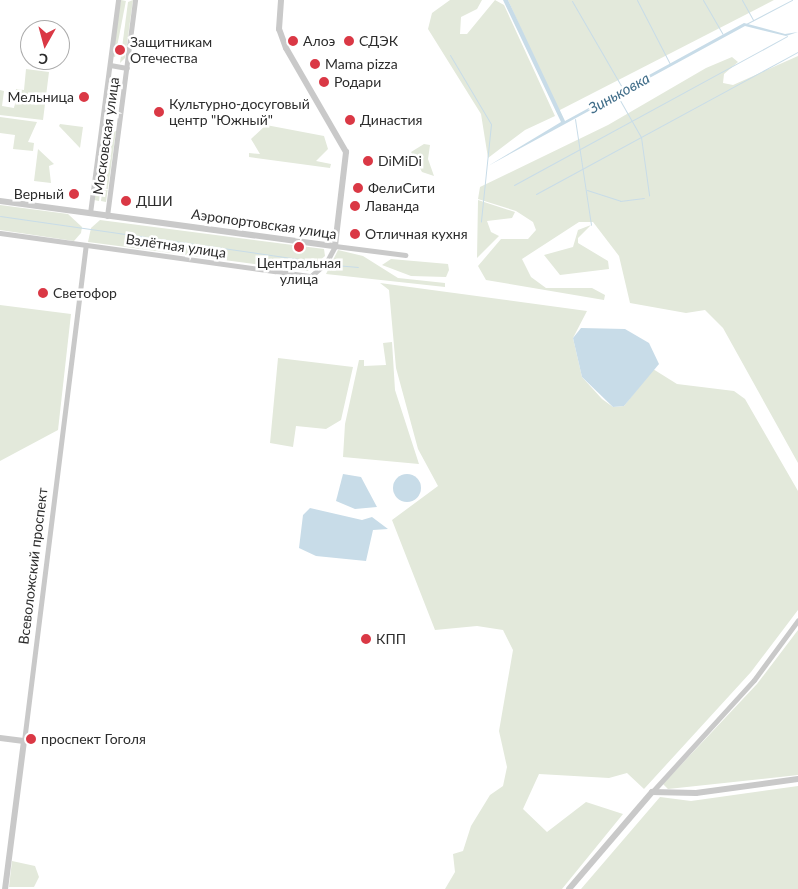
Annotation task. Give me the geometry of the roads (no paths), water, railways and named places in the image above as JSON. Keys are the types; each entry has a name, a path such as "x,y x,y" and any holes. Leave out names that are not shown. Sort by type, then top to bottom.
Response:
{"street":[{"name":"Московская улица","path":"90,213 118,0"},
{"name":"Московская улица","path":"107,216 136,0"},
{"path":"281,0 279,29 286,48 346,152 335,246"},
{"path":"110,65 126,68"},
{"name":"Аэропортовская улица","path":"0,201 405,255"},
{"name":"Взлётная улица","path":"0,233 311,276 326,262 335,246"},
{"name":"Всеволожский проспект","path":"5,889 86,246"},
{"path":"569,889 652,792 754,680 798,620"},
{"path":"0,738 24,741"},
{"path":"652,792 696,794 798,779"}],"water":[{"name":"Зиньковка","path":"503,0 508,0 565,121 744,23 785,34 798,32 786,36 745,26 488,166 561,122"},
{"path":"581,328 625,329 649,343 659,364 624,406 613,407 582,377 573,338"},
{"path":"343,474 361,477 377,507 355,509 336,501"},
{"path":"407,474 417,478 421,488 417,498 407,502 397,498 393,488 397,478"},
{"path":"310,508 362,520 372,517 388,529 373,530 366,561 316,556 299,548 303,515"}],"waterway":[{"path":"637,0 670,64"},
{"path":"703,0 723,34"},
{"path":"742,0 753,20"},
{"path":"746,24 792,0"},
{"name":"Зиньковка","path":"572,1 623,89"},
{"path":"514,185 787,36"},
{"path":"536,194 798,52"},
{"path":"450,55 491,124 481,221"},
{"name":"Зиньковка","path":"617,95 641,137 649,195"},
{"path":"575,119 591,225"},
{"path":"587,190 620,201 644,198"},
{"path":"0,216 314,261"},
{"path":"335,265 358,267"}],"place":[{"name":"Алоэ","path":"293,41"},
{"name":"СДЭК","path":"349,41"},
{"name":"Защитникам Отечества","path":"120,50"},
{"name":"Mama pizza","path":"315,64"},
{"name":"Родари","path":"324,82"},
{"name":"Мельница","path":"84,97"},
{"name":"Культурно-досуговый центр \"Южный\"","path":"159,112"},
{"name":"Династия","path":"350,120"},
{"name":"DiMiDi","path":"368,161"},
{"name":"ФелиСити","path":"358,188"},
{"name":"Верный","path":"74,194"},
{"name":"ДШИ","path":"126,201"},
{"name":"Лаванда","path":"355,206"},
{"name":"Отличная кухня","path":"355,234"},
{"name":"Центральная улица","path":"299,247"},
{"name":"Светофор","path":"43,293"},
{"name":"КПП","path":"366,639"},
{"name":"проспект Гоголя","path":"31,739"}]}
